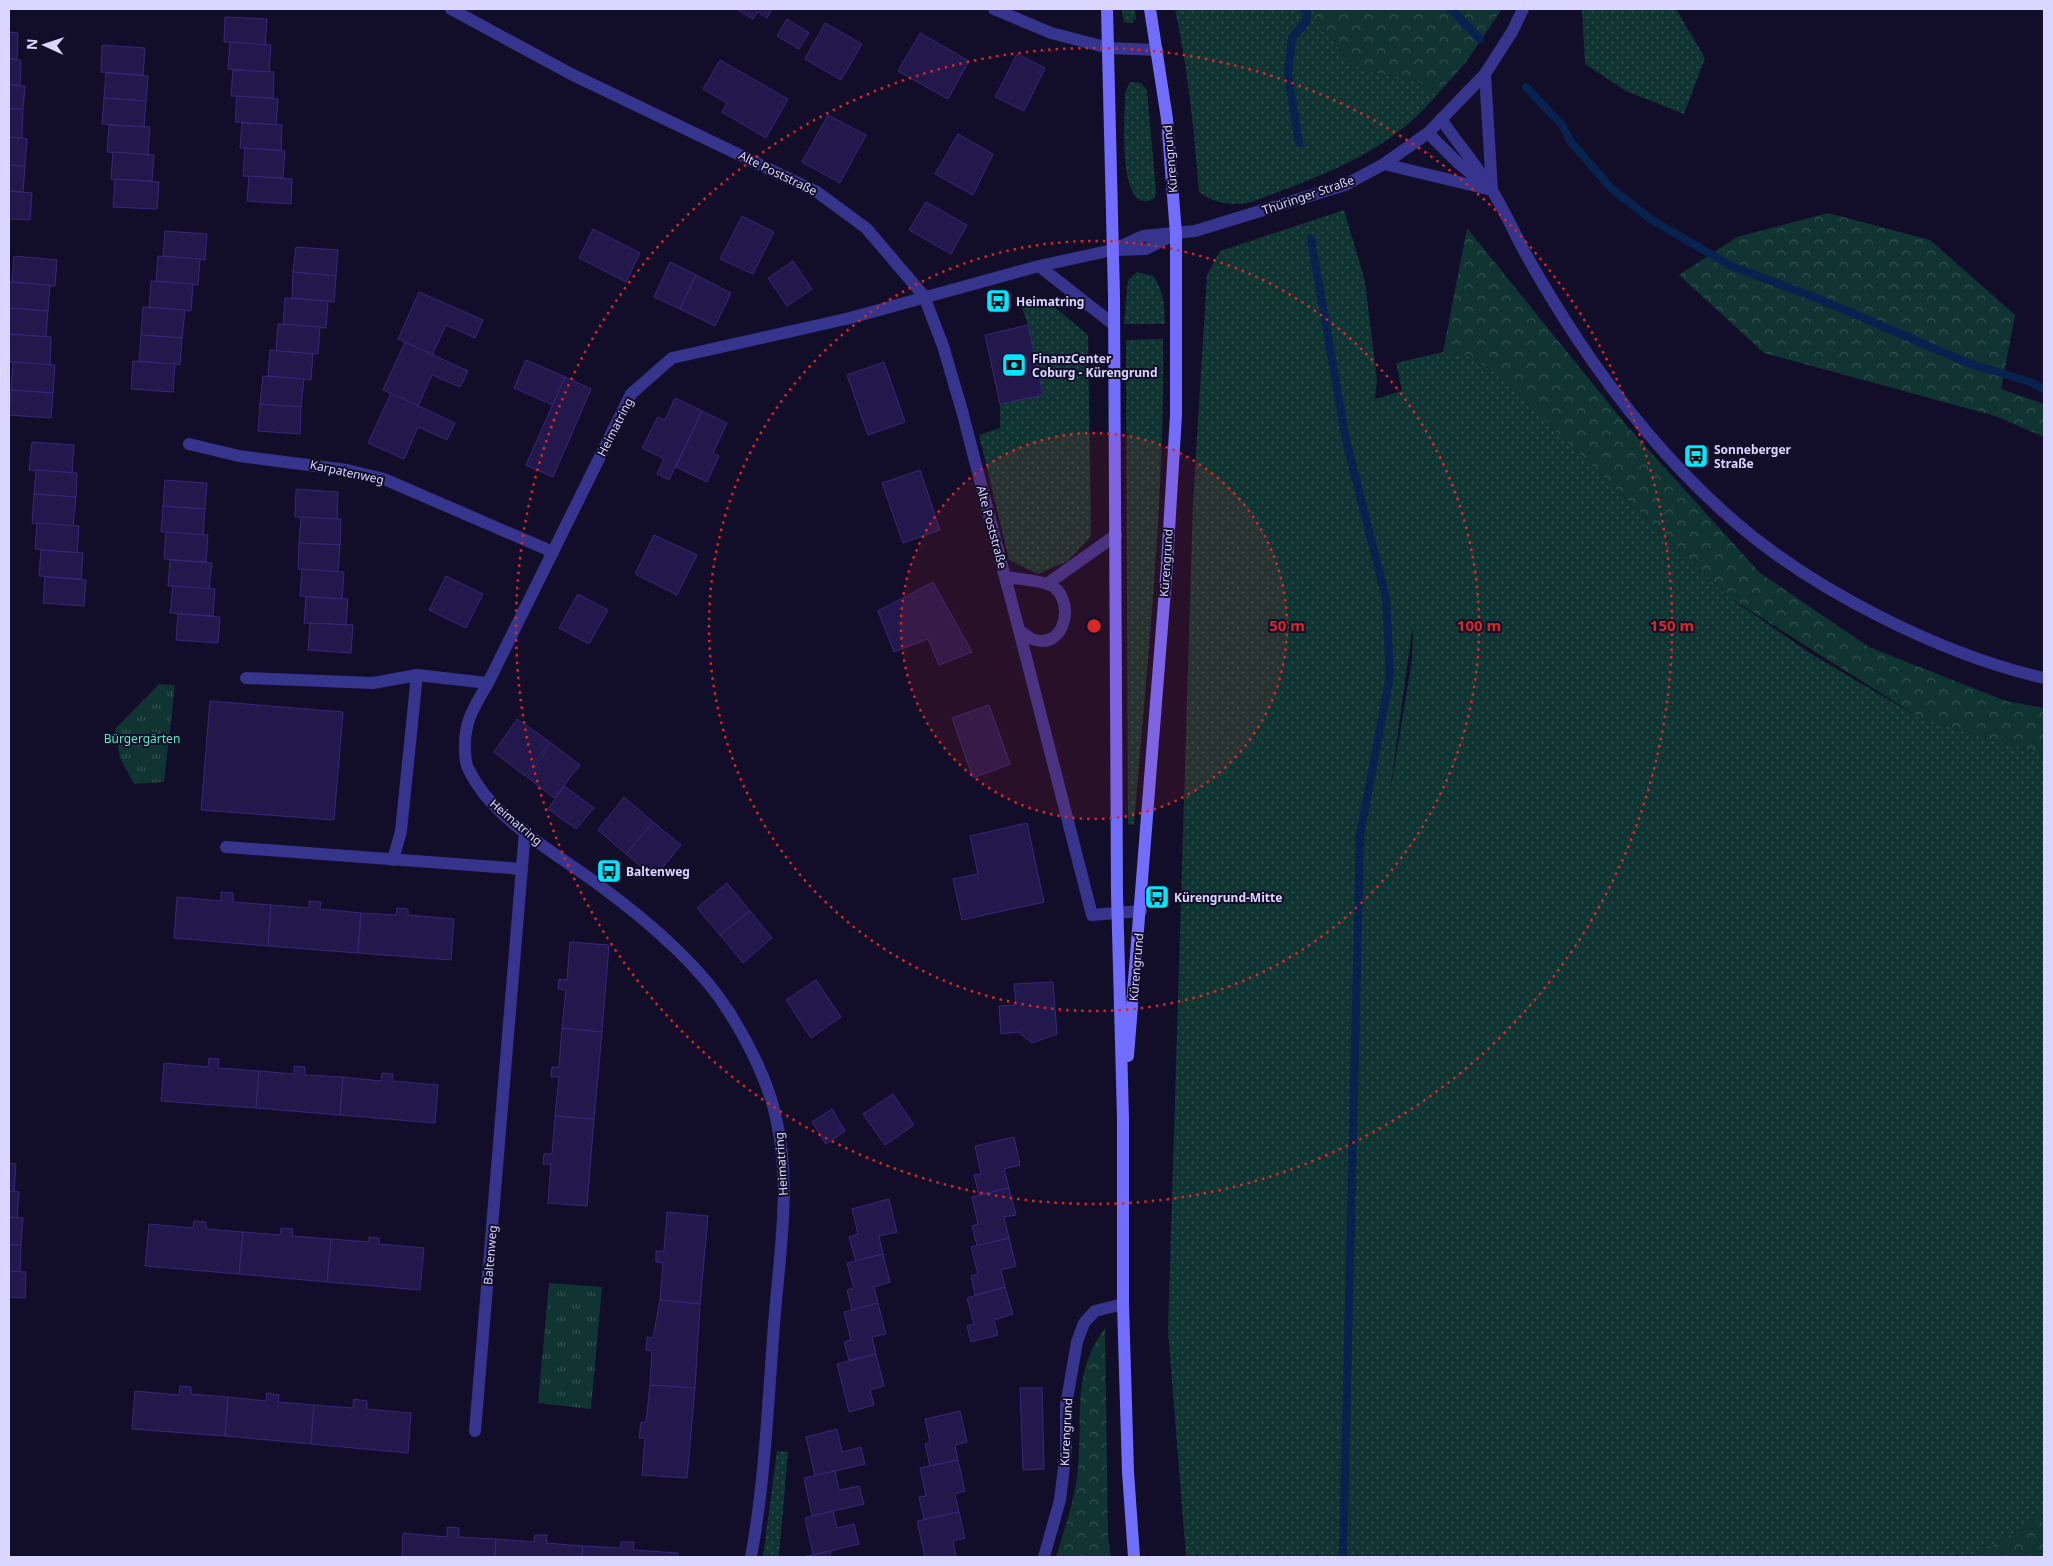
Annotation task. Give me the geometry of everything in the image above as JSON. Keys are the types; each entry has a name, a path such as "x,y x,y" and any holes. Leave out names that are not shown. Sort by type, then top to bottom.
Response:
{"main road":[{"name":"Kürengrund","path":"1107,9 1113,250 1118,913 1123,1118 1124,1304 1128,1472 1134,1557"},
{"name":"Kürengrund","path":"1123,1118 1141,911 1176,415 1176,234 1167,119 1150,9"}],"street":[{"name":"Alte Poststraße","path":"451,9 571,74 817,192 866,228 924,296 943,346 961,407 1092,915 1118,913"},
{"path":"994,9 1051,33 1109,48 1157,50"},
{"name":"Thüringer Straße","path":"1113,250 1146,249 1176,234 1195,231 1345,184 1384,164 1428,133 1485,74 1512,32 1523,9"},
{"path":"1485,74 1492,190"},
{"path":"1441,119 1492,190 1524,251 1579,341 1624,404 1660,447 1734,521 1769,549 1866,609 1918,634 1967,654 2044,678"},
{"path":"1428,133 1457,162 1492,190"},
{"path":"1384,164 1492,190"},
{"name":"Heimatring","path":"751,1557 764,1448 784,1195 782,1154 776,1116 759,1067 729,1011 701,976 657,931 491,804 465,760 465,737 469,716 488,683 631,394 672,358 850,318 924,296 1039,266 1113,250"},
{"path":"1039,266 1113,324"},
{"name":"Karpatenweg","path":"189,444 239,456 347,470 384,478 553,552"},
{"path":"1019,630 1032,639 1050,640 1058,634 1065,618 1063,600 1057,590 1048,584 1116,535"},
{"name":"Alte Poststraße","path":"1005,577 1048,584"},
{"path":"246,678 373,683 416,675 488,683"},
{"path":"393,860 401,831 416,675"},
{"name":"Baltenweg","path":"475,1431 525,831"},
{"path":"226,847 522,869"},
{"path":"1118,913 1141,911"},
{"name":"Kürengrund","path":"1044,1557 1060,1500 1066,1450 1066,1405 1077,1342 1084,1323 1095,1311 1124,1304"}],"green space":[{"path":"1122,9 1135,9 1136,19 1132,23 1126,23 1123,20"},
{"path":"1175,9 1314,9 1319,27 1353,63 1371,72 1413,80 1429,90 1434,98 1395,135 1350,162 1326,173 1252,202 1231,204 1211,199 1199,192 1184,54"},
{"path":"1314,9 1502,9 1466,62 1434,98 1422,84 1413,80 1371,72 1353,63 1319,27 1315,20"},
{"path":"1582,9 1676,9 1705,58 1684,114 1626,91 1585,64"},
{"path":"1130,82 1141,83 1147,90 1156,191 1155,198 1143,201 1134,194 1128,180 1125,161 1125,93"},
{"path":"1344,210 1365,281 1377,381 1375,399 1402,391 1396,363 1443,352 1470,356 1499,376 1727,596 1813,655 1920,718 2044,755 2044,1514 1974,1557 1186,1557 1168,1331 1193,502 1207,275 1220,251","holes":["1413,631 1412,660 1389,799"]},
{"path":"1828,213 1930,240 2015,315 2001,389 2044,404 2044,437 1995,416 1764,353 1679,275 1737,237"},
{"path":"1467,228 1627,426 1760,573 1869,647 2006,701 2044,708 2044,755 1920,718 1727,596 1499,376 1470,356 1443,352"},
{"path":"1137,272 1153,276 1157,282 1163,298 1165,324 1124,324 1128,280"},
{"path":"1019,300 1051,304 1088,335 1091,536 1068,561 1038,574 1009,560 979,435 1000,428 1000,404 1043,394 1028,325"},
{"path":"1163,339 1163,400 1158,522 1134,825 1128,824 1126,340"},
{"name":"Bürgergärten","path":"159,684 175,685 164,782 134,784 120,758 115,729"},
{"path":"549,1283 602,1287 591,1409 538,1403"},
{"path":"1105,1328 1108,1536 1111,1557 1056,1557 1077,1480 1083,1379 1094,1345"},
{"path":"777,1451 788,1452 779,1557 763,1557"},
{"path":"2044,1514 2044,1557 1974,1557"}],"building":[{"path":"736,9 772,9 767,18 758,12 753,19"},
{"path":"225,17 267,19 265,45 224,42"},
{"path":"787,19 809,33 799,49 777,36"},
{"path":"825,23 862,44 841,80 805,59"},
{"path":"9,32 18,33 17,59 9,59"},
{"path":"920,33 969,61 948,99 898,71"},
{"path":"230,42 271,45 269,72 228,69"},
{"path":"102,45 145,48 143,75 101,72"},
{"path":"1017,54 1045,68 1024,111 995,97"},
{"path":"9,59 21,60 20,85 9,85"},
{"path":"720,60 788,99 766,138 722,112 727,103 703,89"},
{"path":"233,70 274,72 273,98 231,96"},
{"path":"106,73 148,76 146,101 104,98"},
{"path":"9,85 25,86 23,109 9,109"},
{"path":"237,96 278,99 276,125 235,122"},
{"path":"104,98 146,101 144,127 102,124"},
{"path":"9,109 23,109 22,138 9,137"},
{"path":"828,115 866,135 840,183 802,162"},
{"path":"242,123 282,125 281,150 240,148"},
{"path":"109,125 150,127 148,155 107,152"},
{"path":"958,134 993,154 973,195 935,174"},
{"path":"9,137 27,139 25,166 9,165"},
{"path":"245,148 285,151 283,178 243,176"},
{"path":"113,152 154,155 152,181 111,179"},
{"path":"9,165 25,166 23,192 9,191"},
{"path":"249,176 292,179 291,204 247,201"},
{"path":"115,179 159,182 157,209 113,207"},
{"path":"9,191 32,193 30,220 9,219"},
{"path":"926,202 967,225 951,254 909,230"},
{"path":"742,216 774,232 753,274 720,259"},
{"path":"593,229 640,253 626,282 579,258"},
{"path":"165,231 207,234 205,260 163,256"},
{"path":"296,247 338,250 336,276 293,272"},
{"path":"14,256 57,260 55,286 12,282"},
{"path":"158,256 200,259 198,285 156,281"},
{"path":"793,261 812,289 787,306 768,278"},
{"path":"670,262 696,275 680,309 654,297"},
{"path":"293,272 336,276 334,302 292,298"},
{"path":"696,275 731,293 715,326 680,309"},
{"path":"151,281 193,284 191,311 149,307"},
{"path":"9,282 50,285 48,311 9,308"},
{"path":"419,292 483,320 475,338 446,325 432,355 398,339"},
{"path":"285,298 328,301 326,328 283,324"},
{"path":"143,307 185,310 182,338 141,335"},
{"path":"9,308 48,311 46,337 9,334"},
{"path":"278,324 320,327 318,354 276,351"},
{"name":"FinanzCenter Coburg - Kürengrund","path":"1028,325 1043,395 1000,404 985,335"},
{"path":"9,334 51,337 50,365 9,362"},
{"path":"141,335 182,338 180,365 139,361"},
{"path":"405,342 468,371 460,387 432,375 418,406 383,390"},
{"path":"270,350 313,354 311,380 268,376"},
{"path":"526,360 565,377 553,405 514,388"},
{"path":"133,361 175,364 173,392 131,389"},
{"path":"13,362 55,365 53,393 11,390"},
{"path":"884,362 905,422 868,435 847,375"},
{"path":"263,376 304,379 301,407 260,404"},
{"path":"565,377 591,389 553,477 526,465"},
{"path":"11,390 53,393 51,418 9,415"},
{"path":"391,393 455,423 447,440 418,427 404,459 368,443"},
{"path":"675,398 702,411 669,480 657,474 664,459 642,448 658,417 665,420"},
{"path":"260,404 301,407 300,434 258,431"},
{"path":"702,411 727,423 713,453 719,456 707,482 676,467"},
{"path":"32,442 74,445 72,473 29,470"},
{"path":"36,470 77,473 76,497 34,494"},
{"path":"920,470 940,530 903,543 882,483"},
{"path":"165,480 207,483 205,509 163,506"},
{"path":"296,489 338,492 337,519 295,517"},
{"path":"34,494 76,497 73,526 32,523"},
{"path":"163,506 205,509 203,535 161,532"},
{"path":"301,517 341,519 340,545 299,543"},
{"path":"37,523 79,526 77,553 35,549"},
{"path":"166,532 208,535 206,562 164,559"},
{"path":"654,535 697,555 677,595 635,574"},
{"path":"299,543 340,545 338,572 298,569"},
{"path":"41,550 83,553 81,579 39,576"},
{"path":"170,560 212,563 209,589 168,586"},
{"path":"302,569 344,572 342,599 300,596"},
{"path":"446,576 483,594 466,628 429,610"},
{"path":"45,577 86,580 84,606 43,603"},
{"path":"933,582 972,652 939,665 928,639 894,652 878,611"},
{"path":"173,586 215,589 213,616 170,613"},
{"path":"578,594 608,610 589,644 559,628"},
{"path":"306,597 348,599 346,625 304,623"},
{"path":"178,614 220,617 218,643 176,640"},
{"path":"310,623 353,625 351,653 308,650"},
{"path":"210,701 343,712 334,820 201,810"},
{"path":"989,705 1010,764 973,778 952,718"},
{"path":"517,719 550,742 525,776 494,752"},
{"path":"551,743 580,765 554,798 527,777"},
{"path":"564,786 594,808 576,829 548,809"},
{"path":"624,797 653,822 626,854 598,830"},
{"path":"653,822 681,845 654,878 626,854"},
{"path":"1027,823 1044,902 962,920 953,879 978,874 970,836"},
{"path":"727,883 750,911 720,935 697,908"},
{"path":"221,892 233,893 233,902 271,905 268,946 174,938 177,897 221,901"},
{"path":"309,901 321,902 320,909 361,913 358,953 268,946 271,905 309,908"},
{"path":"397,908 408,909 408,915 454,919 451,960 358,953 361,913 396,915"},
{"path":"750,911 772,938 743,963 720,935"},
{"path":"570,942 609,945 602,1032 562,1028 566,990 558,989 559,979 567,980"},
{"path":"816,980 841,1017 811,1038 786,1000"},
{"path":"1053,982 1057,1034 1032,1043 1018,1032 1001,1034 999,1006 1016,1005 1014,984"},
{"path":"562,1028 602,1032 594,1119 555,1116 559,1077 551,1077 552,1067 559,1067"},
{"path":"209,1058 219,1059 218,1068 259,1071 256,1108 161,1101 164,1063 208,1067"},
{"path":"294,1066 305,1067 305,1075 343,1077 340,1115 256,1108 259,1071 294,1074"},
{"path":"382,1073 393,1074 392,1081 438,1085 435,1123 340,1115 343,1077 381,1081"},
{"path":"893,1094 914,1125 885,1145 863,1114"},
{"path":"832,1109 845,1131 826,1144 812,1122"},
{"path":"555,1116 594,1119 587,1206 548,1203 551,1164 543,1164 544,1154 552,1154"},
{"path":"1014,1137 1020,1165 1004,1169 1009,1188 979,1195 974,1175 981,1174 975,1146"},
{"path":"9,1163 16,1164 14,1192 9,1191"},
{"path":"1009,1188 1016,1215 1004,1217 1009,1238 977,1246 972,1226 978,1224 972,1197"},
{"path":"9,1191 19,1192 17,1218 9,1217"},
{"path":"889,1199 897,1232 879,1236 883,1254 856,1261 849,1237 858,1234 852,1209"},
{"path":"667,1212 708,1216 700,1304 660,1300 663,1263 656,1262 656,1251 664,1251"},
{"path":"9,1217 23,1218 21,1245 9,1245"},
{"path":"194,1221 206,1222 206,1229 243,1232 239,1274 145,1266 149,1224 193,1228"},
{"path":"281,1228 293,1229 292,1236 331,1239 327,1282 239,1274 243,1232 280,1235"},
{"path":"369,1237 379,1238 379,1244 424,1248 420,1290 327,1282 331,1239 369,1242"},
{"path":"1009,1238 1016,1266 1001,1270 1005,1287 975,1295 971,1276 978,1274 971,1247"},
{"path":"9,1245 21,1245 20,1272 9,1271"},
{"path":"883,1254 890,1282 874,1287 878,1303 852,1310 847,1290 854,1288 847,1263"},
{"path":"9,1271 26,1272 25,1298 9,1297"},
{"path":"1005,1287 1013,1314 994,1320 998,1335 971,1342 967,1326 974,1324 967,1298"},
{"path":"660,1300 700,1304 695,1388 650,1385 652,1351 646,1350 647,1337 653,1338"},
{"path":"878,1303 886,1334 872,1337 876,1354 849,1360 844,1342 851,1340 844,1312"},
{"path":"876,1354 884,1386 870,1390 874,1405 849,1412 837,1364"},
{"path":"650,1385 695,1388 687,1478 642,1475 645,1438 639,1438 641,1422 646,1422"},
{"path":"180,1386 191,1387 191,1394 228,1397 225,1436 132,1429 135,1391 179,1395"},
{"path":"1020,1388 1042,1388 1044,1469 1023,1470"},
{"path":"267,1393 279,1395 278,1402 314,1405 311,1444 225,1436 228,1397 266,1401"},
{"path":"354,1399 367,1401 367,1409 411,1413 408,1453 311,1444 314,1405 353,1408"},
{"path":"960,1411 967,1442 955,1445 958,1460 930,1466 925,1444 930,1442 925,1419"},
{"path":"837,1429 842,1452 861,1447 865,1464 815,1476 806,1437"},
{"path":"958,1460 965,1491 955,1494 959,1512 924,1519 919,1497 926,1496 920,1468"},
{"path":"835,1471 839,1490 859,1486 864,1504 812,1516 804,1478"},
{"path":"833,1511 837,1528 854,1524 859,1544 813,1555 805,1518"},
{"path":"959,1512 965,1538 953,1541 956,1557 925,1557 917,1521"},
{"path":"447,1527 459,1528 459,1537 496,1539 495,1557 402,1557 403,1533 447,1537"},
{"path":"535,1535 547,1535 546,1543 583,1546 582,1557 495,1557 496,1539 534,1542"},
{"path":"621,1542 634,1542 633,1550 678,1553 678,1557 582,1557 583,1546 621,1548"},
{"path":"830,1551 831,1557 801,1557 813,1555"}],"waterway":[{"path":"1299,143 1288,74 1292,38 1306,22 1307,12 1304,9"},
{"path":"1451,9 1480,39"},
{"path":"1526,87 1562,125 1571,142 1612,189 1652,220 1731,266 1819,299 1968,363 2030,382 2044,389"},
{"path":"1311,239 1346,440 1386,598 1390,676 1360,835 1343,1557"}],"place":[{"name":"Heimatring","path":"998,301"},
{"name":"FinanzCenter Coburg - Kürengrund","path":"1014,365"},
{"name":"Sonneberger Straße","path":"1696,456"},
{"name":"Baltenweg","path":"609,871"},
{"name":"Kürengrund-Mitte","path":"1157,897"}]}
